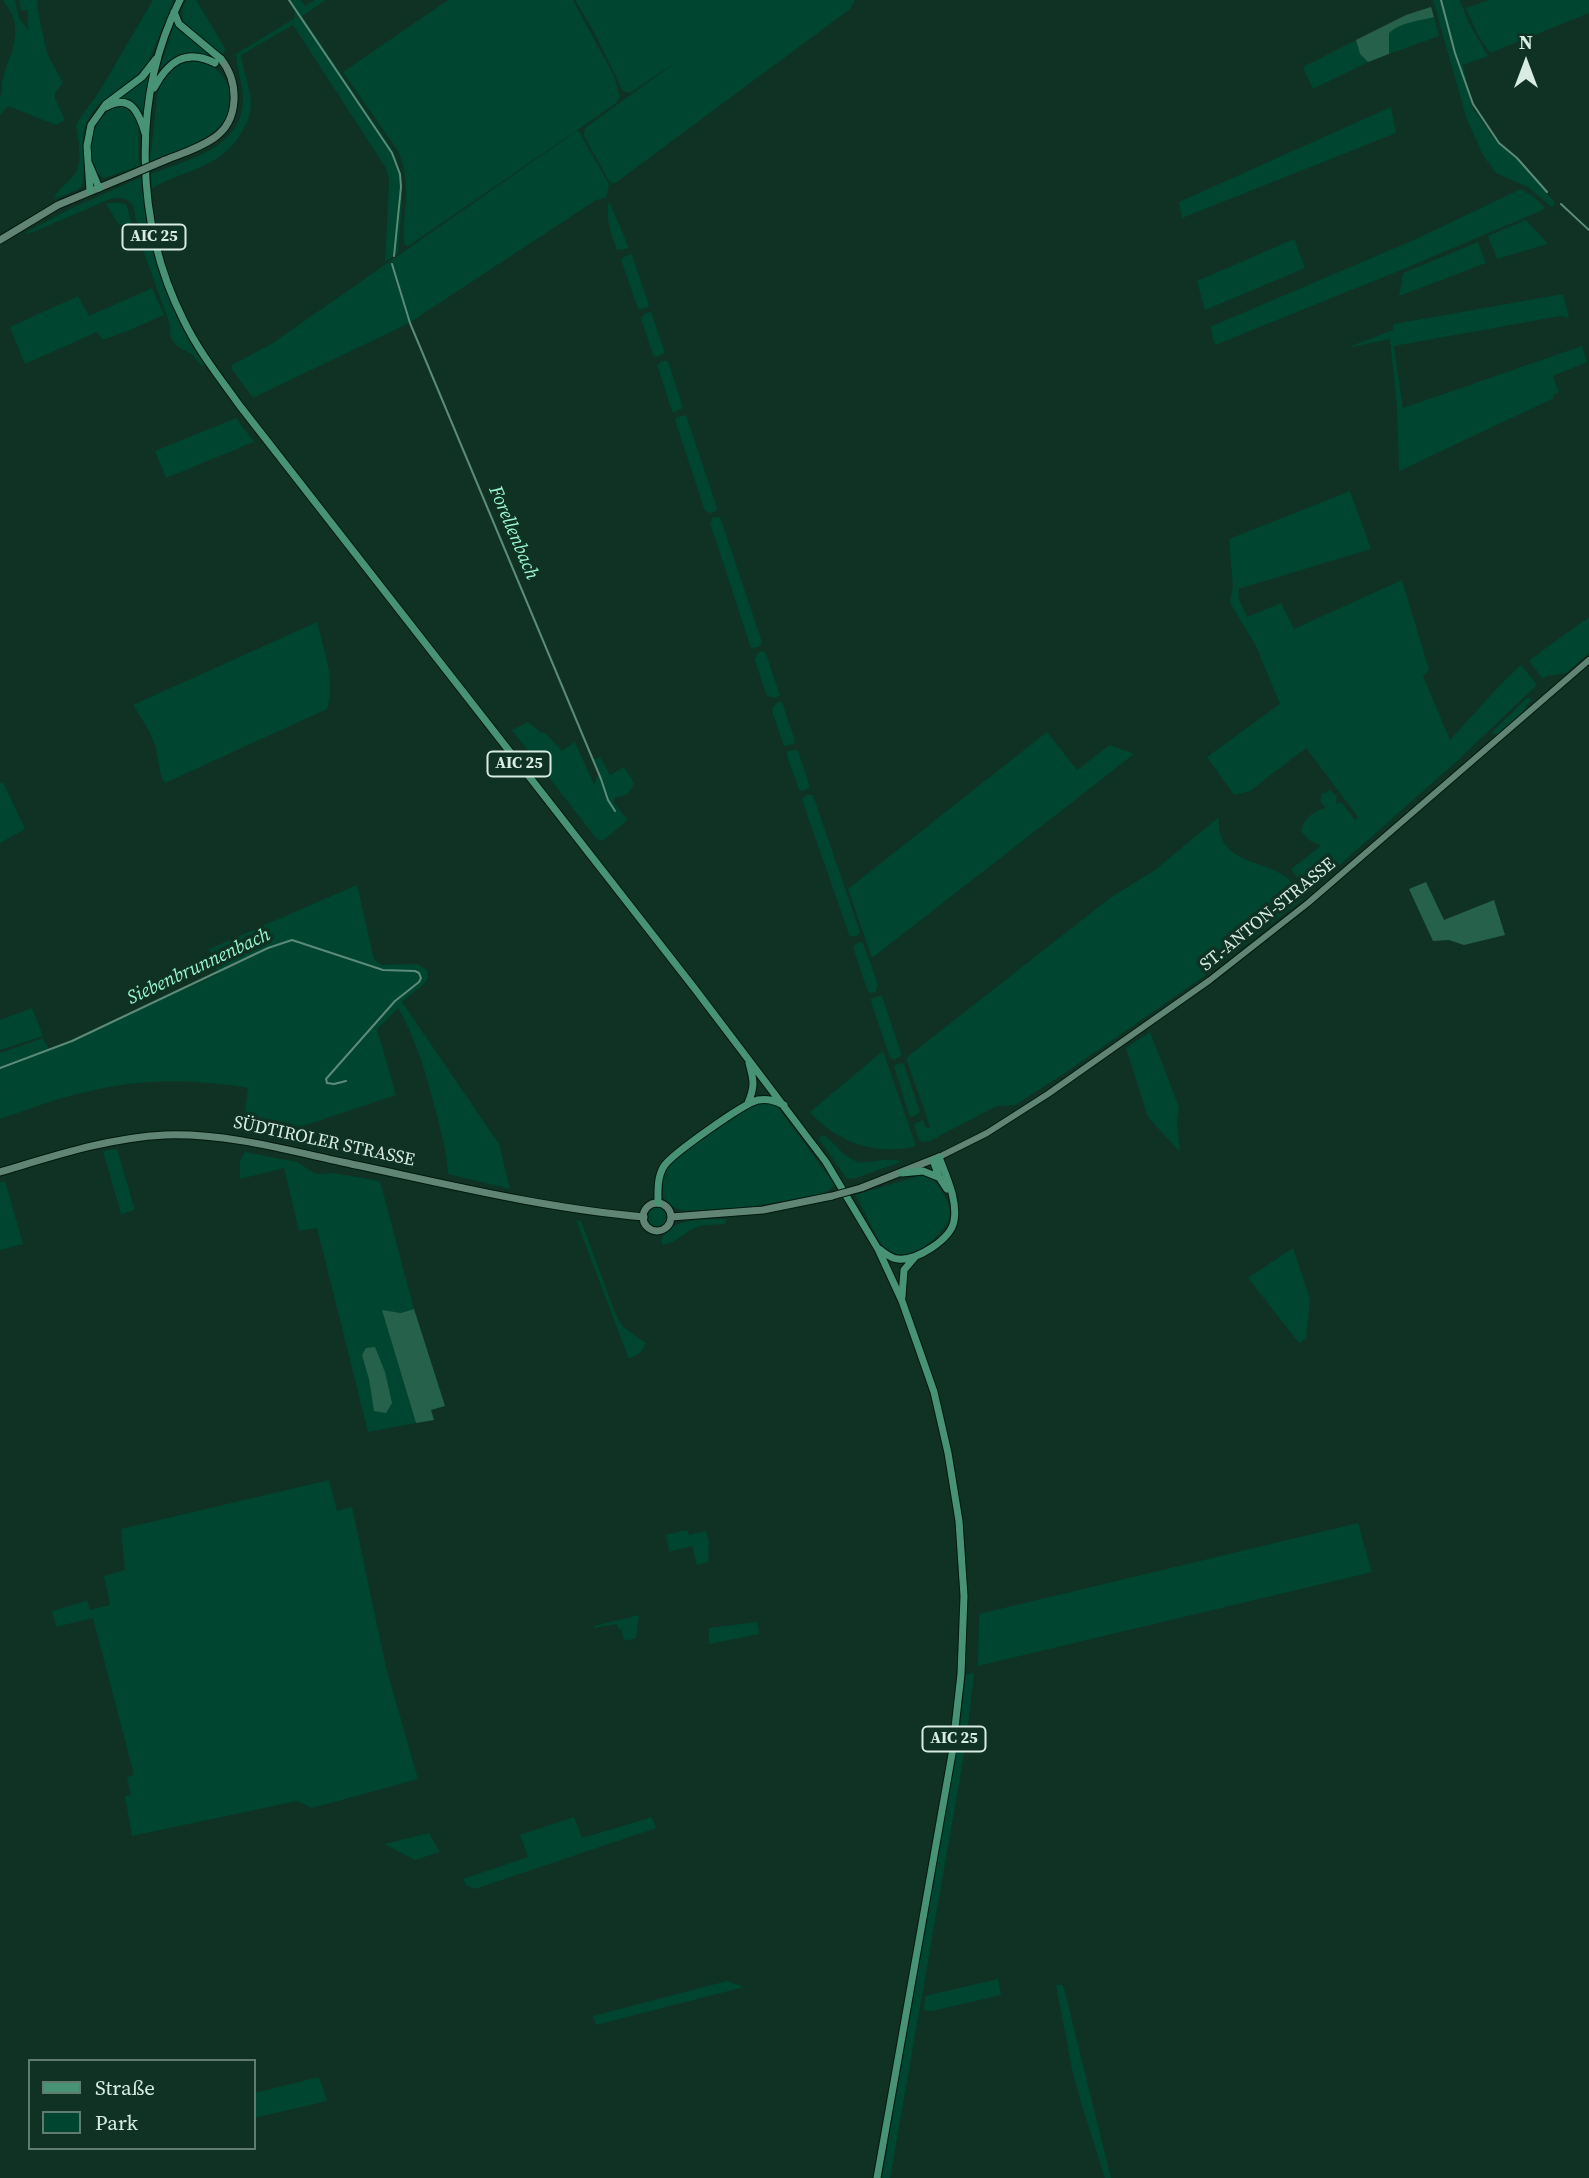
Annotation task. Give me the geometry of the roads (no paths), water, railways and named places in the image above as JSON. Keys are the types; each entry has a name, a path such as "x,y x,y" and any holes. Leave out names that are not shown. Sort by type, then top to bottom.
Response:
{"main road":[{"name":"AIC 25","path":"180,0 158,55 146,135 146,190 155,243 183,320 204,357 826,1161 878,1249 902,1301 934,1392 948,1453 959,1521 963,1609 961,1674 952,1754 877,2178"},
{"path":"0,240 31,220 79,196 200,146 223,129 234,108 231,79 218,61 179,24 174,11"},
{"path":"90,191 87,160 91,125 110,100 142,77 158,55"},
{"path":"151,95 162,73 176,61 195,57 218,61"},
{"path":"102,109 118,103 132,107 139,114 146,135"},
{"path":"87,160 99,188"},
{"path":"748,1103 754,1088 749,1061"},
{"path":"658,1203 659,1179 664,1165 676,1155 748,1103 765,1099 785,1106"},
{"name":"SÜDTIROLER STRASSE","path":"0,1172 99,1143 148,1136 202,1135 271,1146 509,1198 603,1214 644,1217"},
{"path":"671,1217 763,1210 832,1196 861,1188 936,1158"},
{"path":"878,1249 898,1259 916,1255 941,1242 953,1227 953,1198 936,1158"},
{"path":"936,1158 939,1177 953,1198"},
{"path":"902,1173 923,1171 939,1177"},
{"path":"658,1203 667,1208 671,1217 667,1227 658,1231 647,1227 644,1217 647,1208 658,1203"},
{"path":"902,1301 904,1270 916,1255"}],"street":[{"name":"ST.-ANTON-STRASSE","path":"936,1158 987,1133 1048,1094 1252,948 1308,903 1589,660"}],"waterway":[{"name":"Forellenbach","path":"289,0 392,153 400,174 401,187 394,256"},
{"path":"1441,0 1455,53 1473,104 1499,143 1517,158 1547,192"},
{"path":"1561,204 1589,230"},
{"name":"Forellenbach","path":"392,264 410,323 608,800 615,811"},
{"name":"Siebenbrunnenbach","path":"0,1068 72,1041 268,948 292,940 383,970 415,971 421,978 395,1001 326,1079 327,1083 334,1084 346,1081"}]}
